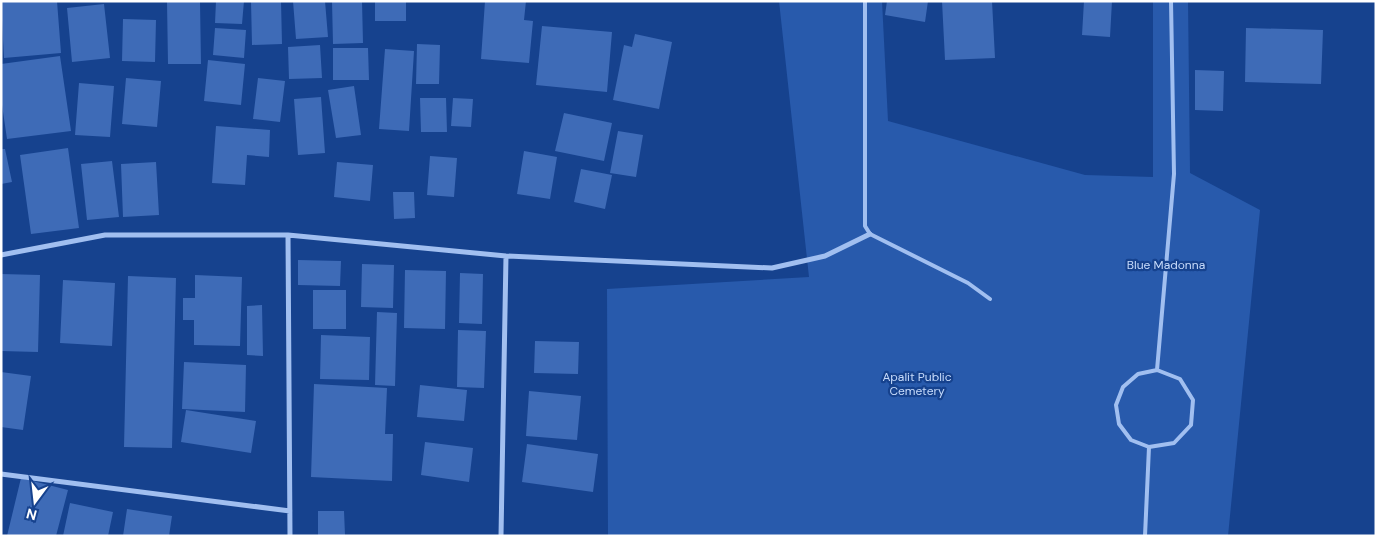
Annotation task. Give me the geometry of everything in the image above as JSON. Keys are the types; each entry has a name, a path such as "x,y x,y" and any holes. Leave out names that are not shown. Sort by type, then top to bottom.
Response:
{"street":[{"path":"1,255 106,235 288,235 506,256 772,268 825,256 870,234"},
{"path":"288,235 290,536"},
{"path":"501,536 506,256"},
{"path":"1,474 290,511"}],"lane":[{"path":"865,1 865,226 870,234 968,283 990,299"},
{"path":"1157,370 1174,174 1171,1"},
{"path":"1157,370 1180,379 1193,400 1191,425 1174,444 1149,448 1131,440 1119,424 1116,405 1123,387 1138,374 1157,370"},
{"path":"1146,536 1149,448"}],"green space":[{"name":"Apalit Public Cemetery","path":"779,1 882,1 888,121 1085,175 1153,177 1153,1 1188,1 1190,173 1260,210 1228,536 608,536 607,289 809,277"}],"building":[{"path":"1,1 57,1 61,53 4,58"},
{"path":"216,1 244,1 242,24 215,23"},
{"path":"251,1 281,1 282,44 252,45"},
{"path":"293,1 325,1 328,37 296,39"},
{"path":"332,1 362,1 363,43 333,44"},
{"path":"375,1 406,1 406,21 375,21"},
{"path":"485,1 526,1 524,20 533,21 529,63 481,59"},
{"path":"887,1 928,1 925,22 885,15"},
{"path":"942,1 992,1 995,58 945,60"},
{"path":"1084,1 1112,1 1110,37 1082,35"},
{"path":"167,2 200,2 201,64 168,64"},
{"path":"104,4 110,58 72,62 67,8"},
{"path":"123,19 156,20 155,62 122,61"},
{"path":"542,26 612,32 607,92 536,85"},
{"path":"215,28 246,30 244,58 213,55"},
{"path":"1246,28 1323,30 1321,84 1245,82"},
{"path":"635,34 672,42 659,109 613,100 624,45 632,47"},
{"path":"417,44 440,45 439,84 416,84"},
{"path":"320,45 322,78 289,79 288,47"},
{"path":"333,48 368,48 369,80 333,80"},
{"path":"385,49 414,51 409,131 379,129"},
{"path":"60,56 71,131 7,139 1,98 1,64"},
{"path":"208,60 245,64 241,105 204,101"},
{"path":"1195,70 1224,71 1223,111 1195,110"},
{"path":"126,78 161,81 157,127 122,124"},
{"path":"258,78 285,81 280,122 253,119"},
{"path":"79,83 114,86 110,137 75,135"},
{"path":"354,86 361,135 336,138 328,90"},
{"path":"321,97 325,153 298,155 294,99"},
{"path":"420,98 446,98 447,132 421,132"},
{"path":"453,98 473,99 471,127 451,126"},
{"path":"564,113 612,123 604,161 555,151"},
{"path":"216,126 270,130 269,157 247,155 245,185 212,183"},
{"path":"618,131 643,135 636,177 610,173"},
{"path":"68,148 79,228 31,234 20,155"},
{"path":"1,149 5,149 12,182 1,184"},
{"path":"524,151 557,157 550,199 517,194"},
{"path":"430,156 457,158 454,197 427,195"},
{"path":"112,161 119,217 87,220 81,164"},
{"path":"156,162 159,215 123,217 121,164"},
{"path":"337,162 373,165 370,201 334,197"},
{"path":"581,169 612,175 605,209 574,202"},
{"path":"393,192 414,192 415,218 394,219"},
{"path":"298,260 341,261 340,286 298,285"},
{"path":"362,264 394,265 393,308 361,307"},
{"path":"405,270 446,271 445,329 404,328"},
{"path":"460,273 483,274 482,324 459,323"},
{"path":"1,274 40,275 38,352 1,351"},
{"path":"195,275 242,277 240,346 194,345 194,320 183,320 183,298 195,298"},
{"path":"128,276 176,278 172,448 124,447"},
{"path":"63,280 115,283 112,346 60,343"},
{"path":"313,290 346,290 346,329 313,329"},
{"path":"262,305 263,356 247,355 247,306"},
{"path":"377,312 397,313 395,386 375,385"},
{"path":"458,330 486,331 484,388 457,387"},
{"path":"321,335 370,337 369,380 320,379"},
{"path":"535,341 579,342 578,374 534,373"},
{"path":"184,362 246,365 245,412 182,409"},
{"path":"1,372 31,376 23,430 1,427"},
{"path":"314,384 387,388 385,434 393,434 392,481 311,477"},
{"path":"420,385 467,390 464,421 417,417"},
{"path":"529,391 581,396 577,440 526,436"},
{"path":"186,410 256,421 251,453 181,442"},
{"path":"425,442 473,448 469,482 421,475"},
{"path":"527,444 598,454 593,492 522,482"},
{"path":"21,478 68,490 56,536 7,536"},
{"path":"70,503 113,512 108,536 63,536"},
{"path":"127,509 172,516 169,536 123,536"},
{"path":"318,511 344,511 345,535 318,535"}],"park label":[{"name":"Blue Madonna","path":"1166,265"}]}
